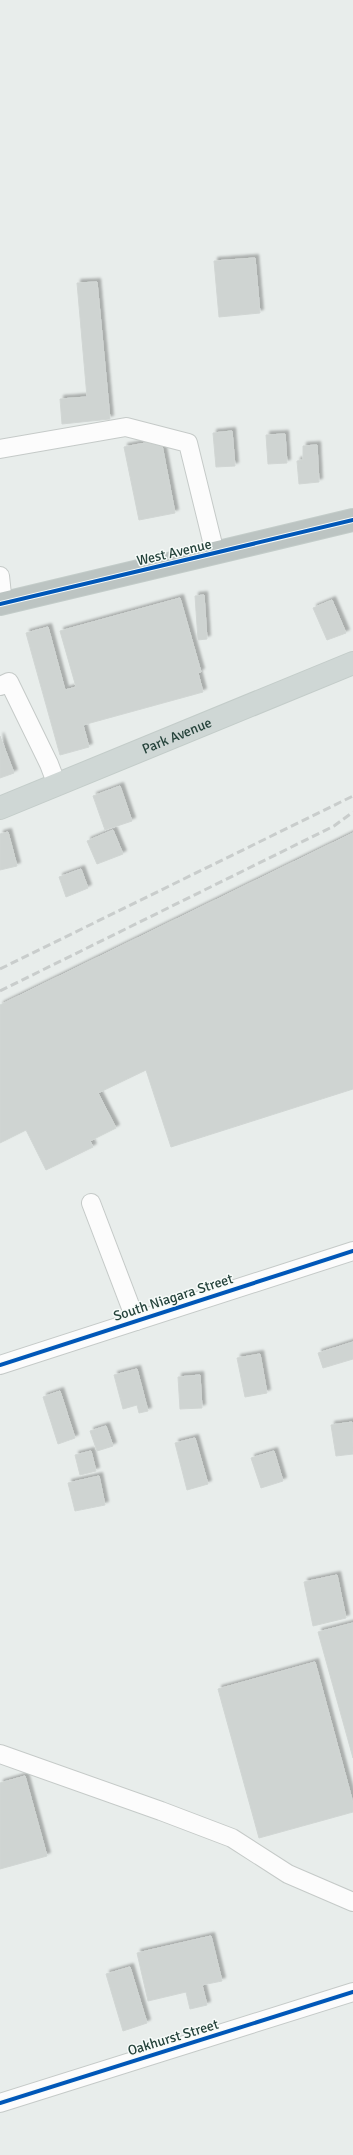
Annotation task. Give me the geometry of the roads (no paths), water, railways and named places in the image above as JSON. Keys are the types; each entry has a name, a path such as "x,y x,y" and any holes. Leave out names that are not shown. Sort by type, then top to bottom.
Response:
{"highway":[{"name":"West Avenue","path":"1,604 353,520"}],"main road":[{"name":"Park Avenue","path":"0,808 353,663"}],"street":[{"path":"0,449 126,427 188,443 215,553"},
{"path":"0,576 1,604"},
{"path":"0,686 9,682 49,764 57,785"},
{"path":"91,1203 136,1321"},
{"name":"South Niagara Street","path":"0,1365 353,1251"},
{"path":"0,1754 161,1811 232,1838 288,1874 353,1902"},
{"name":"Oakhurst Street","path":"0,2103 353,1992"}],"railway":[{"path":"0,969 353,796"},
{"path":"0,991 334,826 353,812"}]}
